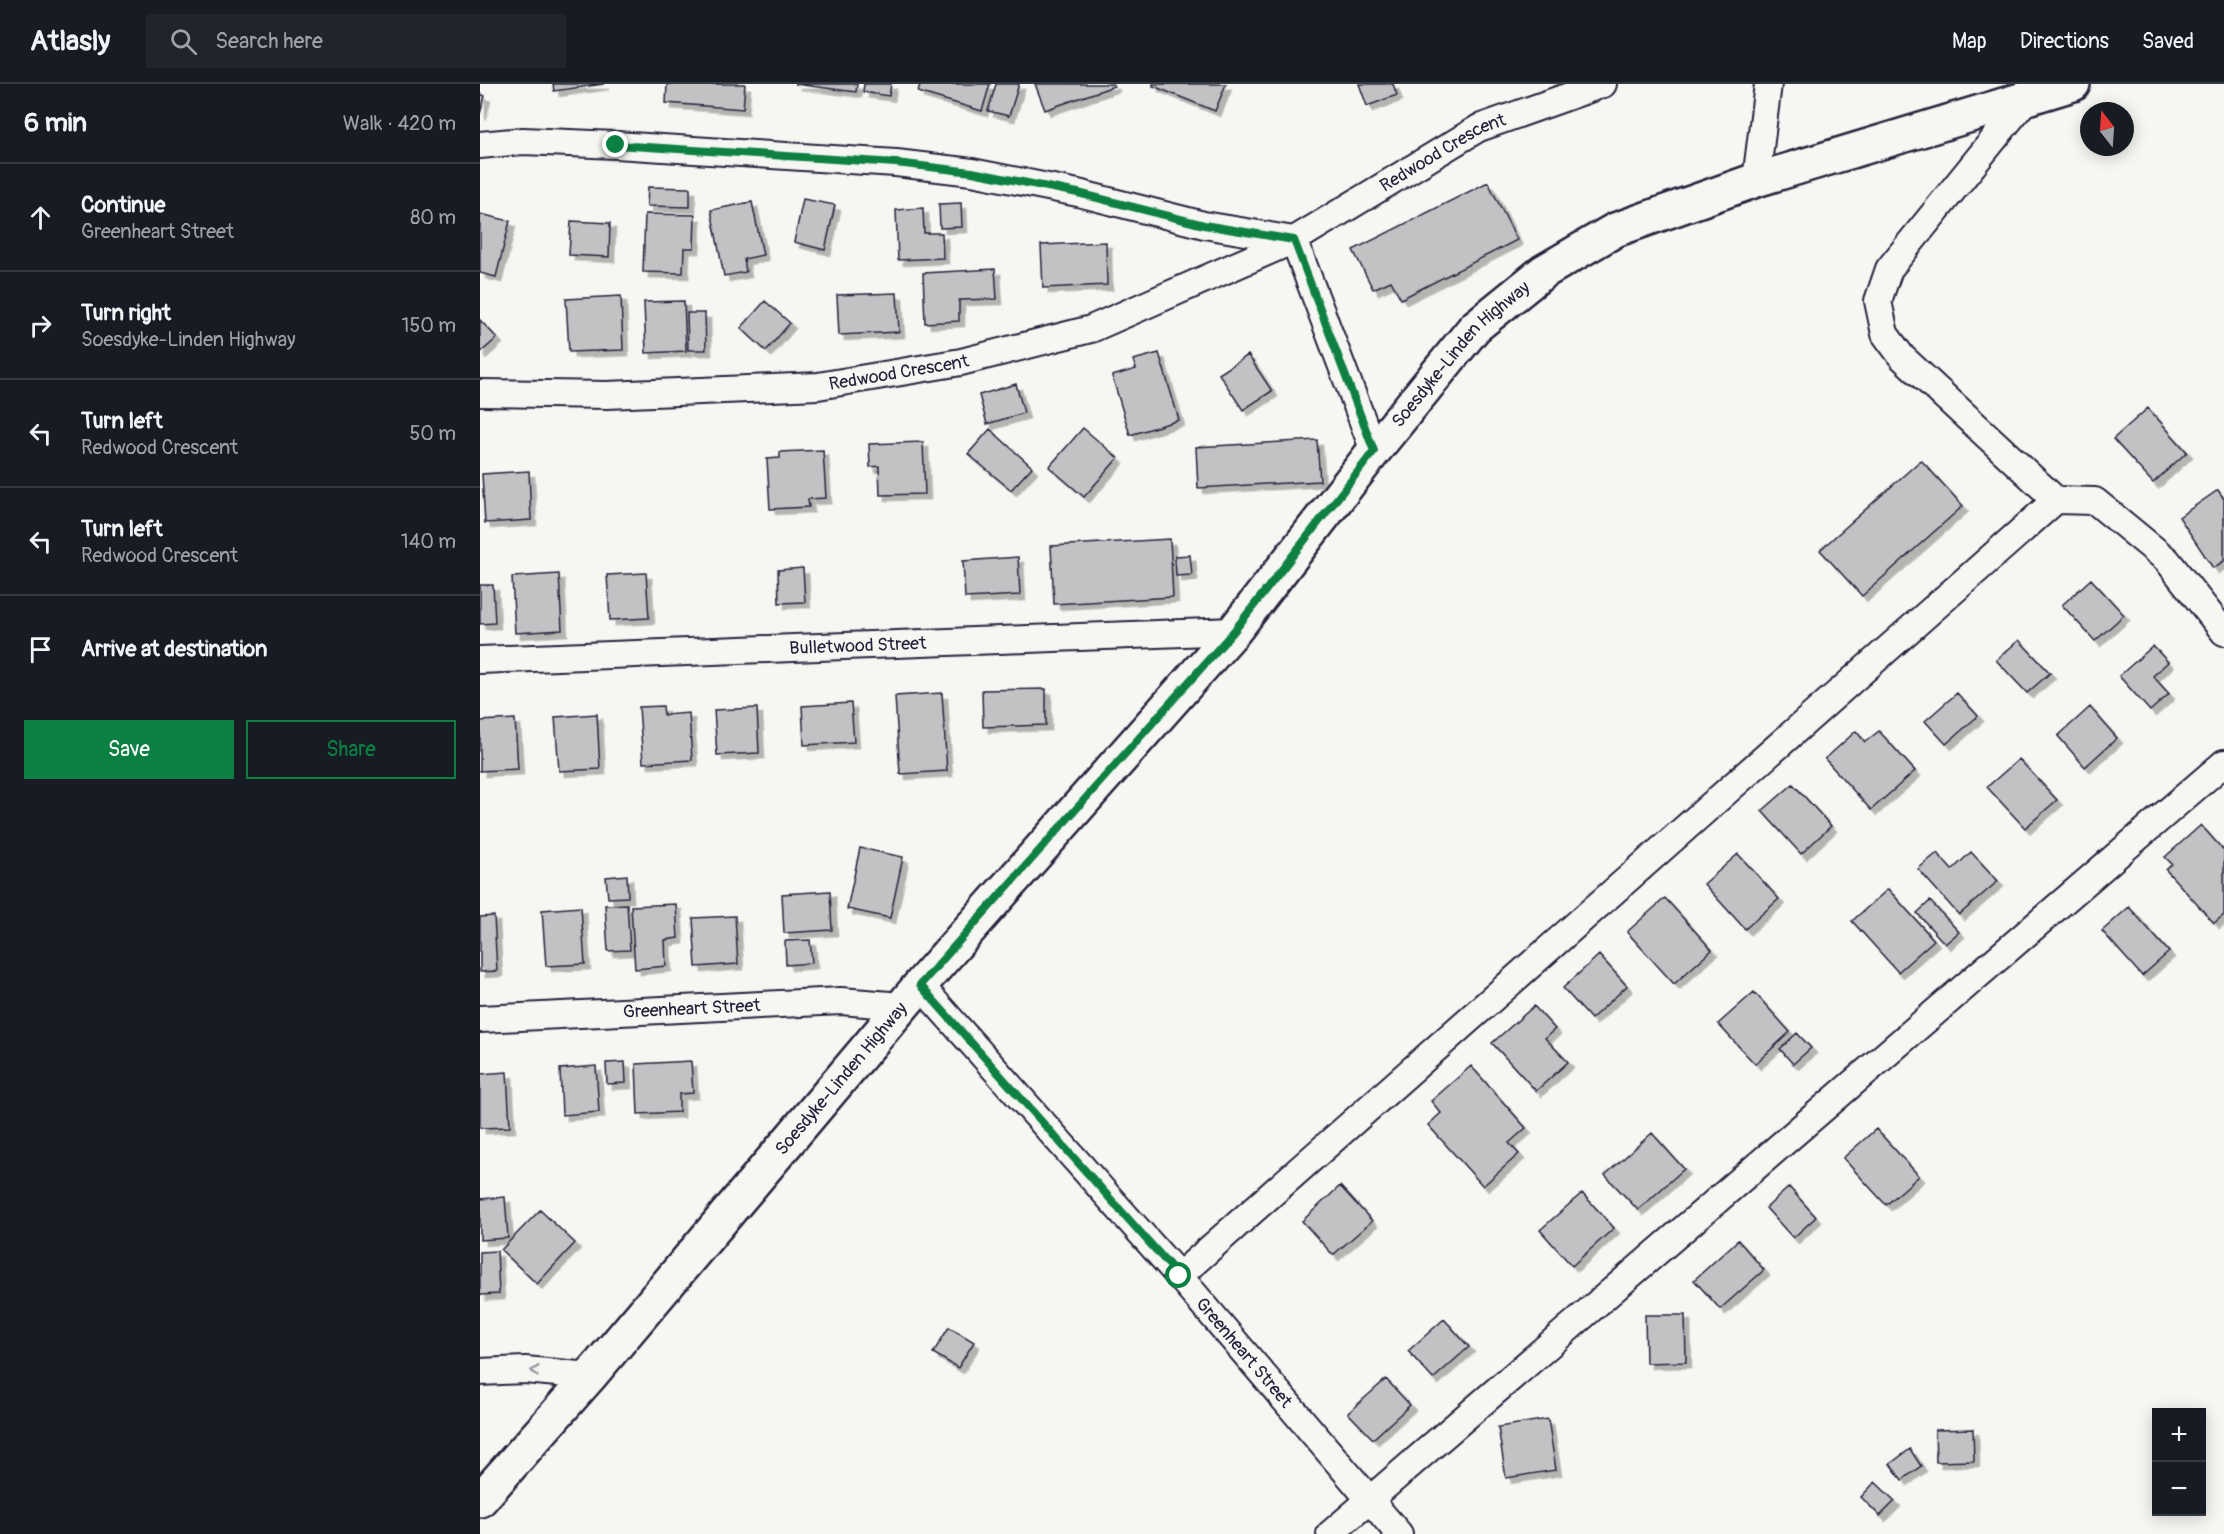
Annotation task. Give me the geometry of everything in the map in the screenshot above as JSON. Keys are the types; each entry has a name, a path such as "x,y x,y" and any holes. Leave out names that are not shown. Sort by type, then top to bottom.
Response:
{"main road":[{"name":"Soesdyke-Linden Highway","path":"480,1500 590,1376 911,996 1234,631 1374,451 1475,327 1543,272 1615,230 1756,180 2073,84"}],"street":[{"name":"Redwood Crescent","path":"480,393 607,395 818,386 961,362 1091,329 1294,240 1479,128 1603,84"},
{"path":"1756,180 1768,84"},
{"path":"2028,97 1888,269 1878,301 1885,334 1902,357 2056,500 2095,501 2167,560 2224,632"},
{"path":"480,145 523,141 616,145 896,163 972,172 1078,193 1204,225 1294,240 1374,451"},
{"path":"1179,1276 2056,500"},
{"name":"Bulletwood Street","path":"480,660 1234,631"},
{"path":"1330,1534 2224,762"},
{"name":"Greenheart Street","path":"480,1019 911,996 1179,1276 1400,1534"},
{"path":"480,1372 525,1370 590,1376"}],"building":[{"path":"553,84 604,84 554,91"},
{"path":"667,84 745,84 743,109 666,103"},
{"path":"795,84 857,84 856,92"},
{"path":"864,84 891,84 889,96 863,92"},
{"path":"920,84 990,84 982,111 918,92"},
{"path":"996,84 1019,84 1009,116 988,111"},
{"path":"1035,84 1113,84 1114,86 1045,110"},
{"path":"1153,84 1226,84 1215,111 1153,86"},
{"path":"1359,84 1393,84 1397,95 1367,106"},
{"path":"480,94 485,96 480,114"},
{"path":"1488,182 1517,240 1401,299 1391,281 1373,289 1353,250"},
{"path":"648,187 690,188 690,207 647,206"},
{"path":"803,199 835,205 825,250 794,242"},
{"path":"752,202 763,255 744,259 746,272 724,276 711,210"},
{"path":"961,203 962,227 940,228 939,204"},
{"path":"923,208 924,233 942,233 943,258 898,260 896,210"},
{"path":"480,214 510,221 496,277 480,273"},
{"path":"645,214 695,215 694,248 684,248 683,273 643,272"},
{"path":"571,221 610,223 609,257 569,255"},
{"path":"1106,242 1107,285 1043,288 1041,245"},
{"path":"995,269 997,299 959,300 959,321 925,323 923,273"},
{"path":"897,293 899,332 839,335 837,295"},
{"path":"621,296 623,350 569,352 566,299"},
{"path":"684,301 686,351 646,353 644,302"},
{"path":"765,301 790,323 766,351 741,328"},
{"path":"687,313 705,313 706,350 688,350"},
{"path":"480,320 497,338 480,353"},
{"path":"1159,353 1179,420 1130,435 1112,376 1136,369 1133,360"},
{"path":"1248,355 1272,391 1243,410 1219,374"},
{"path":"1016,384 1024,413 987,424 979,395"},
{"path":"2148,408 2187,452 2153,483 2113,439"},
{"path":"1083,428 1118,458 1084,497 1049,467"},
{"path":"990,429 1032,467 1011,490 968,454"},
{"path":"1317,440 1320,481 1198,488 1196,447"},
{"path":"923,442 925,494 880,495 879,466 870,467 869,444"},
{"path":"823,450 826,498 808,499 809,507 770,509 767,459 780,458 780,452"},
{"path":"1921,460 1963,506 1862,596 1820,550"},
{"path":"529,471 531,520 485,523 482,474"},
{"path":"2218,490 2224,499 2224,561 2213,568 2179,517"},
{"path":"1170,539 1173,597 1054,604 1051,546"},
{"path":"1190,555 1192,575 1176,576 1175,556"},
{"path":"1018,557 1020,595 965,598 963,561"},
{"path":"803,568 805,602 779,603 778,570"},
{"path":"646,573 649,618 610,620 607,575"},
{"path":"559,574 562,630 515,633 512,577"},
{"path":"2091,579 2124,615 2095,641 2062,605"},
{"path":"480,585 493,585 495,623 480,624"},
{"path":"2019,640 2050,673 2027,693 1996,660"},
{"path":"2153,646 2168,662 2153,676 2169,694 2150,711 2119,676"},
{"path":"1046,689 1046,725 983,727 982,690"},
{"path":"942,693 947,771 900,774 895,696"},
{"path":"1957,693 1978,716 1946,744 1925,721"},
{"path":"851,703 854,742 804,745 802,706"},
{"path":"663,706 664,715 689,713 692,760 643,763 639,707"},
{"path":"2090,707 2117,738 2085,767 2058,736"},
{"path":"757,708 759,753 717,755 714,710"},
{"path":"597,714 600,769 559,771 555,717"},
{"path":"515,719 518,769 480,771 480,721"},
{"path":"1856,731 1865,742 1879,731 1915,771 1871,810 1825,759"},
{"path":"2019,759 2057,800 2025,828 1987,787"},
{"path":"1793,784 1831,826 1801,854 1762,811"},
{"path":"2201,825 2224,851 2224,915 2214,923 2166,870 2172,864 2165,857"},
{"path":"860,848 903,857 890,918 847,909"},
{"path":"1971,852 1998,881 1959,915 1918,869 1937,853 1952,870"},
{"path":"1738,854 1779,899 1745,929 1704,884"},
{"path":"627,875 628,897 608,898 606,877"},
{"path":"1888,889 1934,940 1898,972 1852,921"},
{"path":"830,891 832,930 784,933 782,894"},
{"path":"1665,898 1712,950 1674,984 1627,932"},
{"path":"1930,901 1959,932 1945,944 1917,913"},
{"path":"627,904 630,950 608,951 605,905"},
{"path":"676,904 678,938 665,940 666,966 635,969 631,906"},
{"path":"581,907 585,964 546,966 542,910"},
{"path":"2129,907 2169,952 2142,976 2102,931"},
{"path":"494,916 497,971 480,972 480,917"},
{"path":"735,916 738,964 696,967 693,918"},
{"path":"810,940 812,963 786,965 785,941"},
{"path":"1599,955 1627,986 1591,1019 1563,988"},
{"path":"1754,992 1790,1032 1755,1064 1718,1024"},
{"path":"1534,1006 1555,1029 1545,1038 1568,1062 1536,1091 1492,1043"},
{"path":"1797,1033 1811,1048 1793,1064 1780,1049"},
{"path":"691,1061 693,1093 679,1094 679,1112 638,1114 636,1064"},
{"path":"625,1062 626,1083 607,1084 606,1063"},
{"path":"596,1066 599,1112 562,1115 560,1069"},
{"path":"1471,1066 1526,1128 1509,1143 1519,1154 1483,1186 1428,1125 1441,1113 1431,1101"},
{"path":"507,1072 510,1127 480,1128 480,1074"},
{"path":"1876,1129 1919,1176 1886,1205 1843,1158"},
{"path":"1652,1133 1684,1169 1638,1210 1605,1175"},
{"path":"1340,1186 1372,1221 1333,1255 1302,1221"},
{"path":"1789,1187 1816,1217 1793,1238 1766,1208"},
{"path":"1582,1193 1614,1228 1572,1266 1540,1230"},
{"path":"505,1197 508,1238 480,1240 480,1199"},
{"path":"540,1210 575,1243 537,1284 501,1250"},
{"path":"1738,1240 1764,1270 1720,1309 1694,1280"},
{"path":"497,1251 499,1294 480,1295 480,1252"},
{"path":"1645,1315 1685,1315 1686,1362 1646,1363"},
{"path":"1444,1319 1469,1347 1433,1379 1408,1351"},
{"path":"949,1327 974,1342 958,1368 933,1353"},
{"path":"1386,1379 1410,1405 1373,1439 1348,1413"},
{"path":"1548,1419 1556,1470 1506,1478 1498,1427"},
{"path":"1973,1429 1974,1461 1936,1462 1935,1430"},
{"path":"1910,1449 1921,1466 1902,1480 1890,1464"},
{"path":"1875,1482 1895,1501 1880,1516 1861,1497"}],"route":[{"path":"616,145 896,163 972,172 1078,193 1204,225 1294,240 1374,451 1234,631 920,985 1179,1276"}]}
